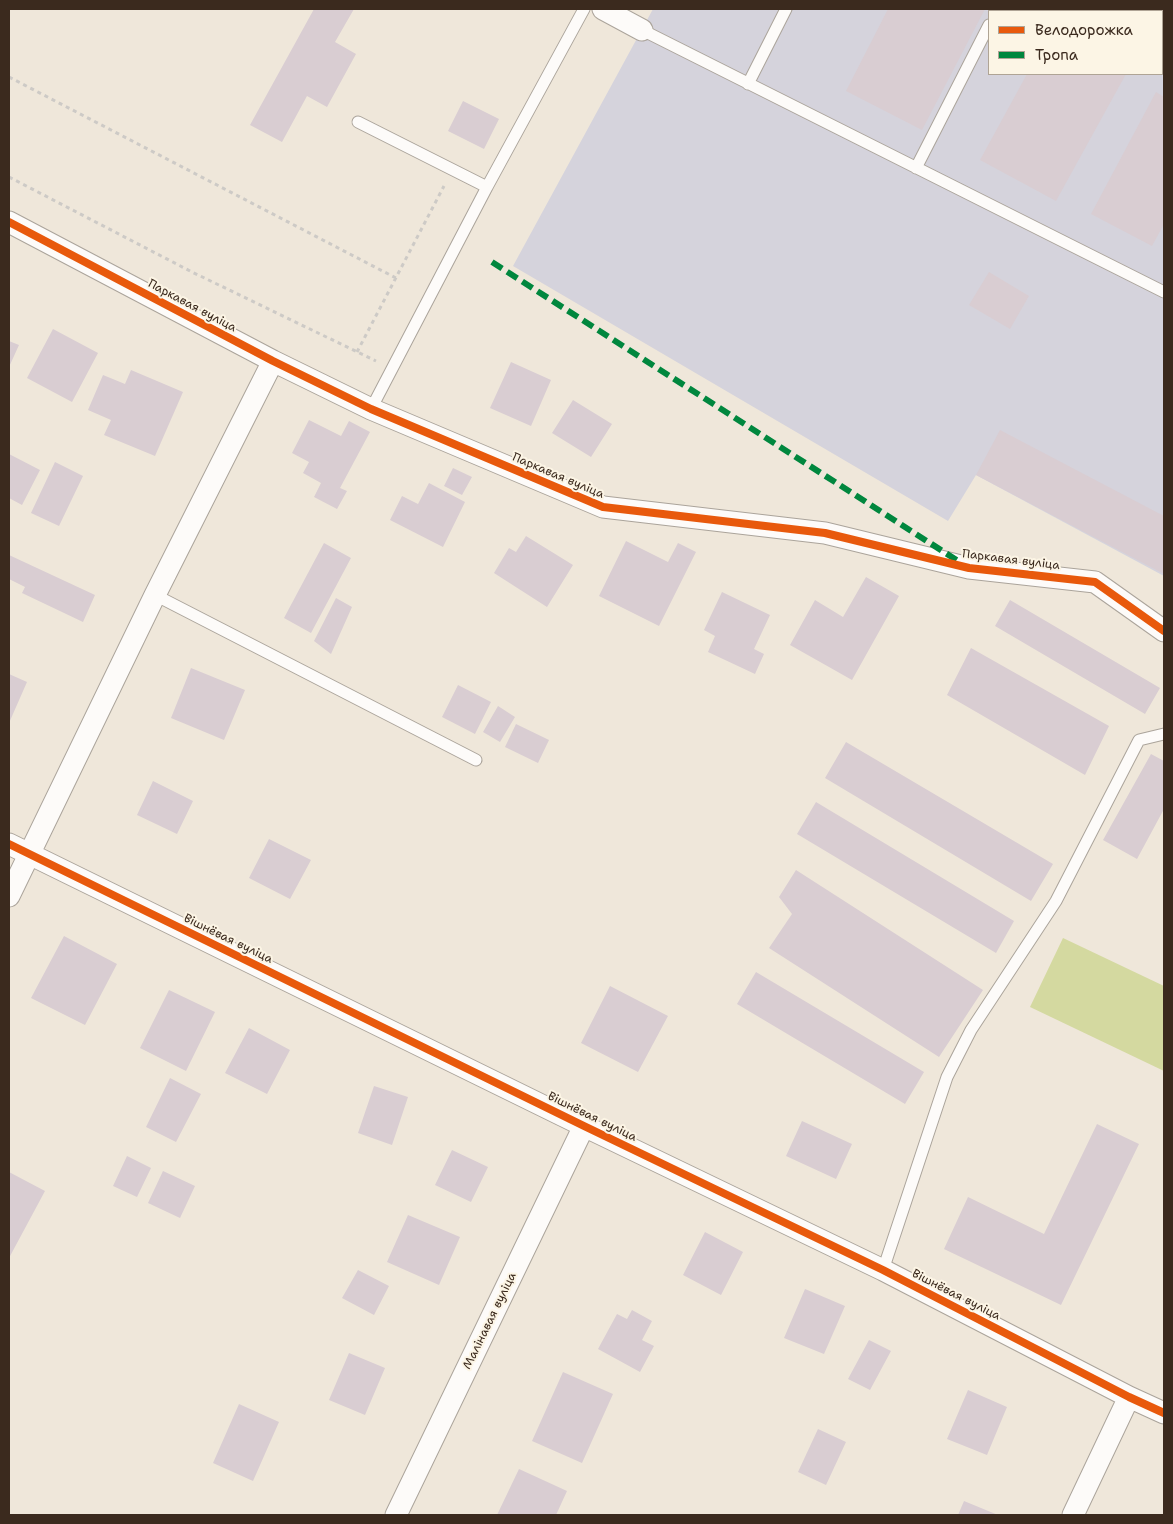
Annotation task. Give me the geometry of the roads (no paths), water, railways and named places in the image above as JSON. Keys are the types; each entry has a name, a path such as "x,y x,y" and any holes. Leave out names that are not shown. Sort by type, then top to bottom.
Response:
{"street":[{"path":"611,11 642,30"},
{"name":"Паркавая вуліца","path":"9,222 273,361 371,409 603,507 825,533 968,568 1095,582 1164,631"},
{"path":"9,896 155,595 273,361"},
{"name":"Вішнёвая вуліца","path":"9,844 584,1126 883,1270 1129,1397 1164,1413"},
{"name":"Малінавая вуліца","path":"396,1515 584,1126"},
{"path":"1073,1515 1129,1397"}],"lane":[{"path":"371,409 584,9"},
{"path":"748,84 786,9"},
{"path":"916,168 988,26"},
{"path":"642,30 1164,292"},
{"path":"358,122 488,187"},
{"path":"155,595 476,760"},
{"path":"883,1270 947,1077 971,1030 1056,901 1139,740 1164,734"}]}
